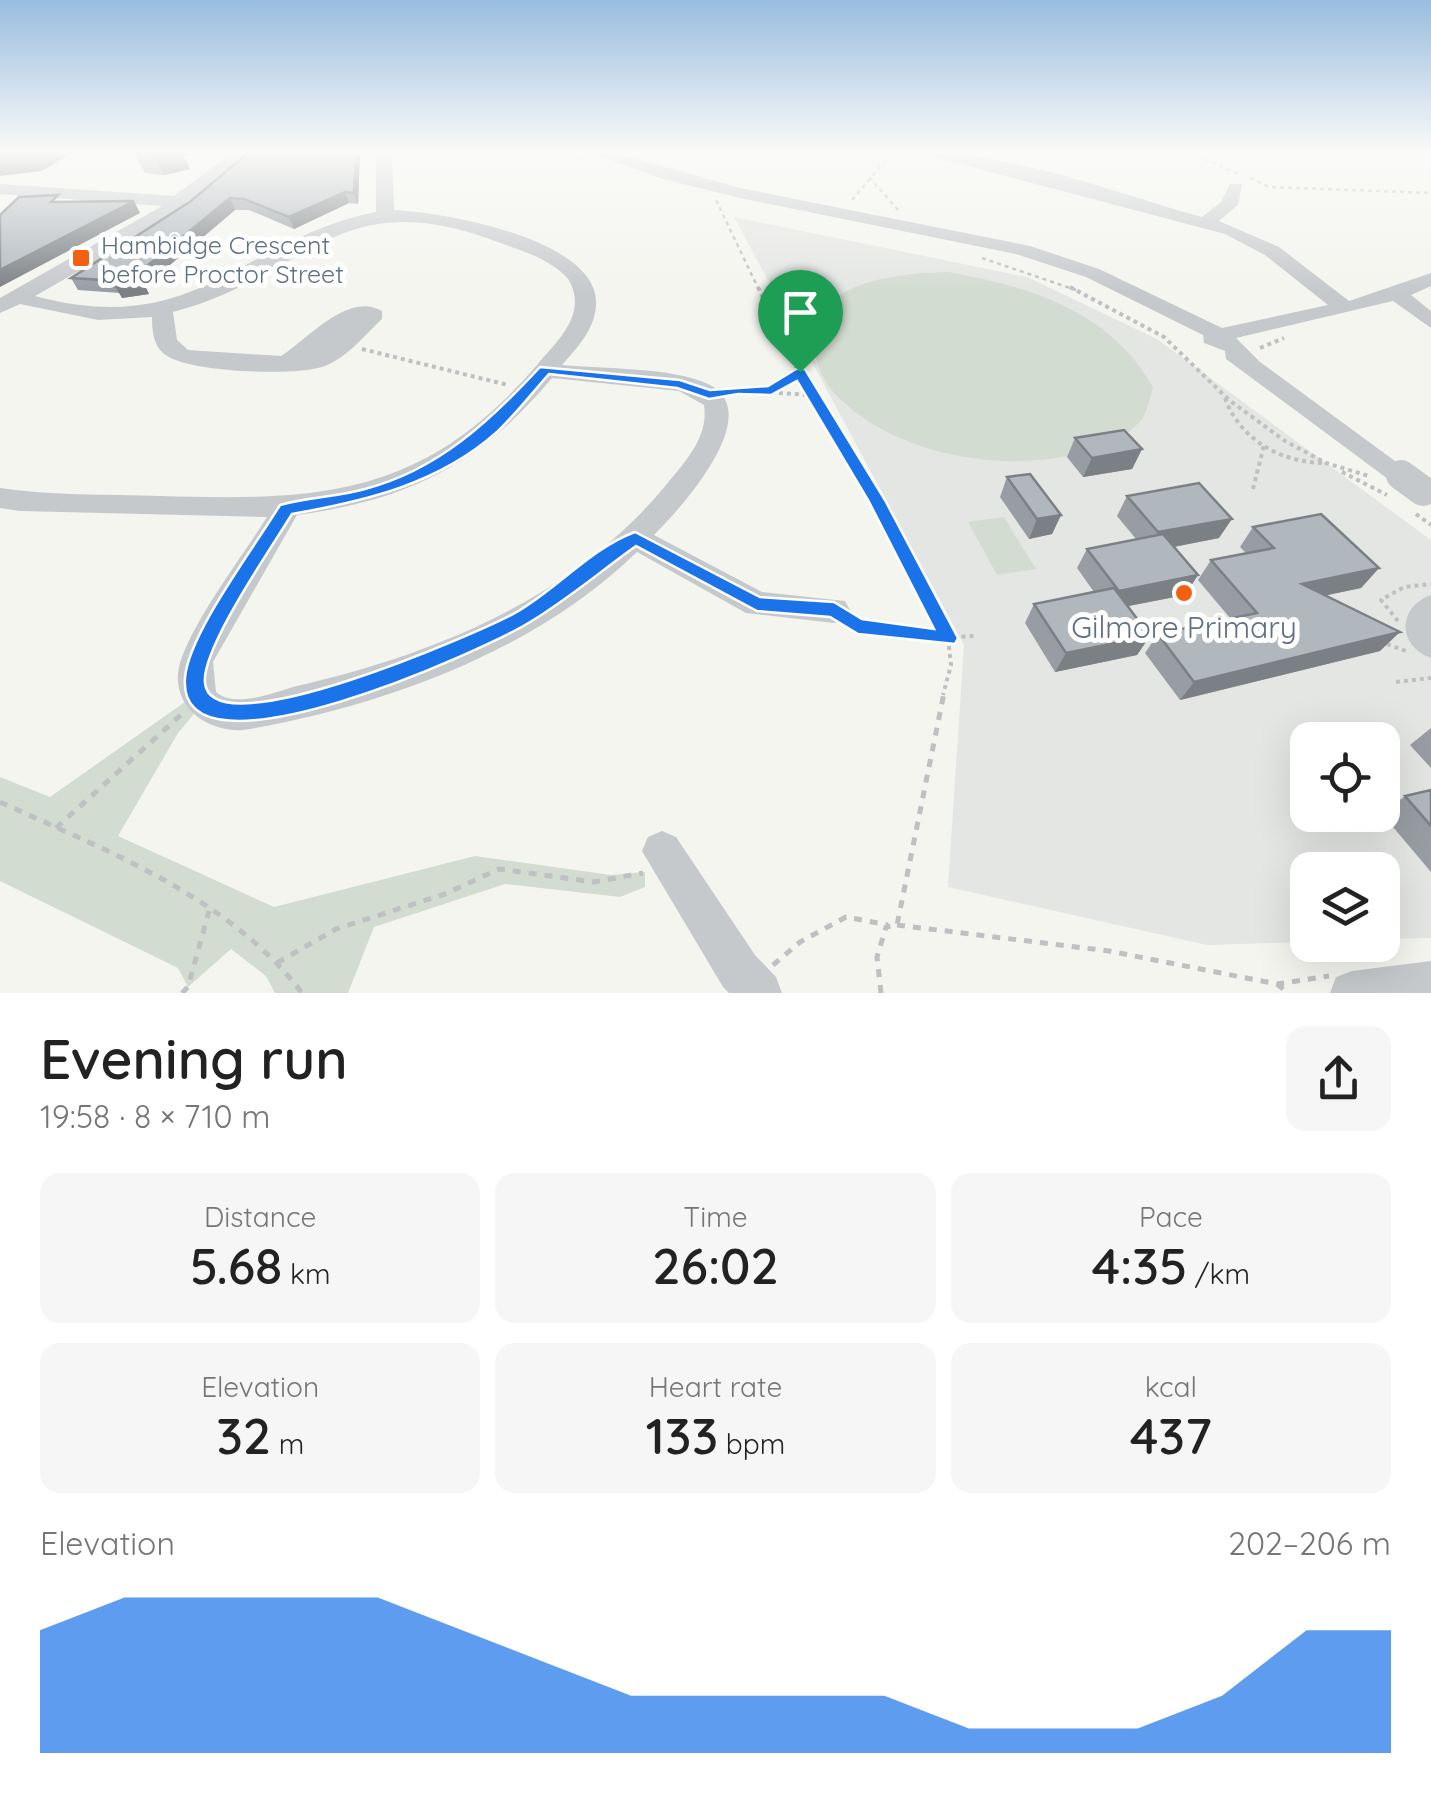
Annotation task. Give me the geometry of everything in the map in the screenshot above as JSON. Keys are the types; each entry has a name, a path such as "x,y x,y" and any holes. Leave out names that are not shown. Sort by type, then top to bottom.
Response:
{"street":[{"path":"146,199 182,202"},
{"path":"10,303 185,199"},
{"path":"385,199 385,214"},
{"path":"727,199 802,205 1044,258 1234,348 1413,495"},
{"path":"1123,199 1208,222 1272,251 1346,308"},
{"path":"1208,222 1231,199"},
{"path":"0,498 286,509 350,500 422,474 491,428 584,320 586,297 582,283 566,266 451,218 385,214 321,232 219,289 162,309 92,316 10,303"},
{"path":"1234,348 1431,278"},
{"path":"1396,293 1431,322"},
{"path":"162,309 165,339 180,355 289,362 320,361 374,320 373,312 354,313 289,362"},
{"path":"286,509 201,650 194,680 201,699 220,713 241,714 335,694 415,668 523,618 635,538 681,488 711,438 719,412 709,395 680,384 536,380"},
{"path":"635,538 757,604 834,610"},
{"path":"1431,608 1420,617 1420,632 1431,644"},
{"path":"665,855 739,971 756,989"},
{"path":"1346,984 1431,983"}],"path":[{"path":"723,199 810,396 833,424 948,638 951,664 926,760 895,926"},
{"path":"845,206 851,199"},
{"path":"887,199 900,215"},
{"path":"976,244 1148,327 1172,344 1226,398 1324,463 1413,495 1431,525"},
{"path":"1234,348 1260,348 1284,338"},
{"path":"346,343 536,380"},
{"path":"771,391 800,372"},
{"path":"709,395 738,389 810,396"},
{"path":"1226,398 1232,423 1264,445 1299,459 1324,463"},
{"path":"1253,489 1264,445"},
{"path":"1339,469 1370,476"},
{"path":"834,610 858,626 948,638 974,636"},
{"path":"1396,682 1431,678"},
{"path":"56,828 201,699"},
{"path":"0,802 126,860 209,912 276,963 302,993"},
{"path":"276,963 320,937 447,893 491,869 626,881 665,855"},
{"path":"182,993 188,988 209,912"},
{"path":"756,989 800,942 846,917 1109,951 1234,972 1277,984 1346,984"},
{"path":"880,993 878,944 886,927 895,926"},
{"path":"1277,984 1288,993"}],"shaded area":[{"name":"Gilmore Primary","path":"734,217 1027,277 1157,339 1431,540 1431,938 1400,939 1400,852 1290,852 1290,943 1207,945 948,887 964,645"},
{"path":"948,272 1037,294 1091,321 1135,361 1153,387 1140,422 1094,449 1029,461 958,456 892,434 862,417 837,396 820,371 814,342 818,321 828,305 844,292 864,284 908,274"},
{"path":"1004,517 1036,569 997,575 968,522"},
{"path":"192,697 198,709 178,733 118,836 274,907 475,856 611,875 645,872 645,887 620,897 505,884 374,927 348,993 275,993 266,976 231,949 188,987 178,968 0,881 0,777 50,797"}],"building":[{"path":"17,199 134,201 0,270 0,215"},
{"path":"228,199 137,274 142,281 115,286 117,281 71,278 191,201"},
{"path":"245,199 329,199 289,217"},
{"path":"1124,430 1142,449 1092,458 1075,438"},
{"path":"1030,474 1061,515 1037,519 1007,477"},
{"path":"1199,483 1232,519 1158,532 1127,496"},
{"path":"1321,514 1379,568 1302,584 1400,632 1194,682 1158,634 1257,613 1211,560 1274,548 1253,527"},
{"path":"1163,534 1198,575 1119,591 1087,549"},
{"path":"1114,588 1150,636 1066,653 1034,604"},
{"path":"1431,790 1431,826 1405,796"}],"place":[{"name":"Hambidge Crescent before Proctor Street","path":"81,258"},
{"name":"Gilmore Primary","path":"1184,593"}],"route":[{"path":"545,370 680,384 709,395 738,389 771,391 800,372 810,396 833,424 876,500 906,563 939,614 948,638 858,626 834,610 757,604 635,538 584,579 523,618 415,668 335,694 241,714 212,710 199,698 194,680 201,650 286,509 370,494 410,480 446,461 503,417 545,370"}]}
